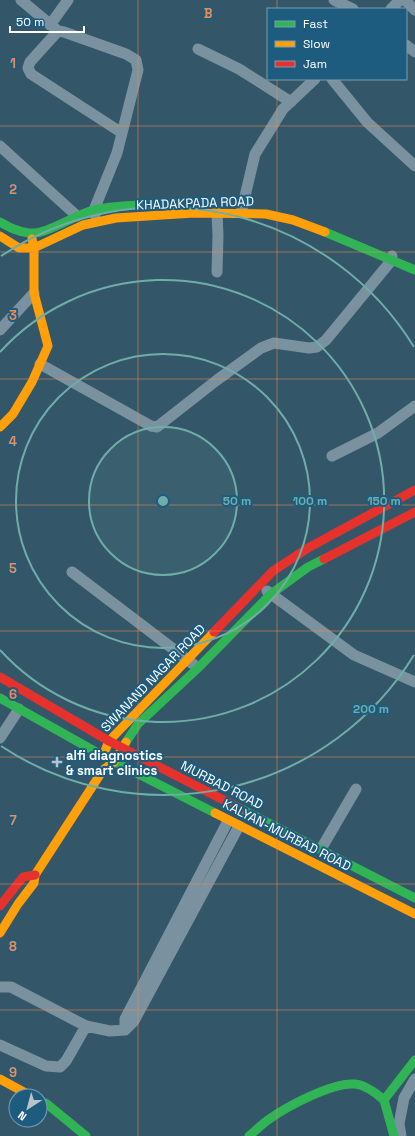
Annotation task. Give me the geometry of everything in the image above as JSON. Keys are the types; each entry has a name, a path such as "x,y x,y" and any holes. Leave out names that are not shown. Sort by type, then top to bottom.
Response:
{"main road":[{"name":"KHADAKPADA ROAD","path":"34,248 83,225 95,216 135,206 187,203"},
{"path":"175,204 175,215"},
{"path":"135,206 136,217"},
{"name":"KHADAKPADA ROAD","path":"30,233 42,230 85,212 95,216 116,218 217,213 240,206 294,214 392,257 415,270"},
{"path":"0,222 15,230 30,233 34,248 34,293 48,346 32,382 13,414 0,427"},
{"path":"10,227 3,238 18,248 34,248"},
{"name":"KHADAKPADA ROAD","path":"392,257 415,261"},
{"name":"SWANAND NAGAR ROAD","path":"103,770 103,756 109,741 273,571 299,554 415,490"},
{"name":"SWANAND NAGAR ROAD","path":"103,770 114,762 138,724 198,668 270,594 308,567 415,512"},
{"path":"299,554 308,567"},
{"path":"216,631 225,640"},
{"name":"MURBAD ROAD","path":"0,678 122,748 415,898"},
{"name":"KALYAN-MURBAD ROAD","path":"0,698 114,762 415,914"},
{"path":"0,933 18,904 34,883 35,875 103,770"},
{"path":"1,902 23,877 35,875"},
{"path":"367,890 374,878"},
{"path":"384,1100 415,1060"},
{"path":"0,1079 16,1088"},
{"path":"249,1136 272,1118 294,1105 339,1085 354,1084 373,1090 384,1100 394,1136"},
{"path":"48,1105 86,1136"}],"street":[{"path":"21,0 54,28 126,54 136,60 138,70 117,153 95,216"},
{"path":"68,0 54,28 30,62 28,68 31,74 122,133"},
{"path":"334,0 350,8"},
{"path":"392,8 400,0"},
{"path":"405,0 415,10"},
{"path":"198,49 238,70 290,102"},
{"path":"240,206 255,154 283,109 314,80"},
{"path":"333,80 367,122 415,166"},
{"path":"0,146 77,216"},
{"path":"217,213 217,272"},
{"path":"40,364 151,426 158,427 217,380 261,348 274,343 309,348 317,347 326,340 392,257"},
{"path":"0,330 34,293"},
{"path":"332,456 378,433 415,406"},
{"path":"72,572 198,668"},
{"path":"261,585 270,594 354,654 415,682"},
{"path":"0,738 19,709"},
{"path":"321,849 356,789"},
{"path":"160,961 228,820"},
{"path":"0,987 11,987 86,1026 110,1031 125,1030 125,1019 239,826"},
{"path":"1,902 18,904"},
{"path":"1,902 12,914"},
{"path":"0,1045 46,1066 60,1067 66,1061 86,1026"},
{"path":"401,1136 400,1124 404,1098 415,1079"}],"traffic: fast":[{"path":"0,222 21,232 37,233 45,231 89,211 98,209 128,205 178,204"},
{"path":"325,232 415,270"},
{"path":"126,742 138,724 198,668 271,594 308,567 324,559"},
{"path":"0,698 105,757 215,813"},
{"path":"241,809 415,898"},
{"path":"394,1136 384,1100 415,1060"},
{"path":"249,1136 268,1120 297,1102 322,1091 345,1084 363,1086 384,1100"},
{"path":"48,1105 86,1136"}],"traffic: slow":[{"path":"0,236 19,248 34,248 83,225 116,218 194,213 266,214 293,220 325,232"},
{"path":"0,427 13,414 32,382 48,346 34,293 34,248 32,239"},
{"path":"105,751 109,741 214,632"},
{"path":"0,933 18,904 34,883 35,875 103,770 114,762 126,742"},
{"path":"215,813 415,914"},
{"path":"0,1079 16,1088"}],"traffic: jam":[{"path":"214,632 273,571 308,548 415,490"},
{"path":"324,559 415,512"},
{"path":"0,677 109,741 241,809"},
{"path":"0,906 23,877 35,875"}],"place":[{"name":"alfi diagnostics & smart clinics","path":"57,762"}]}
